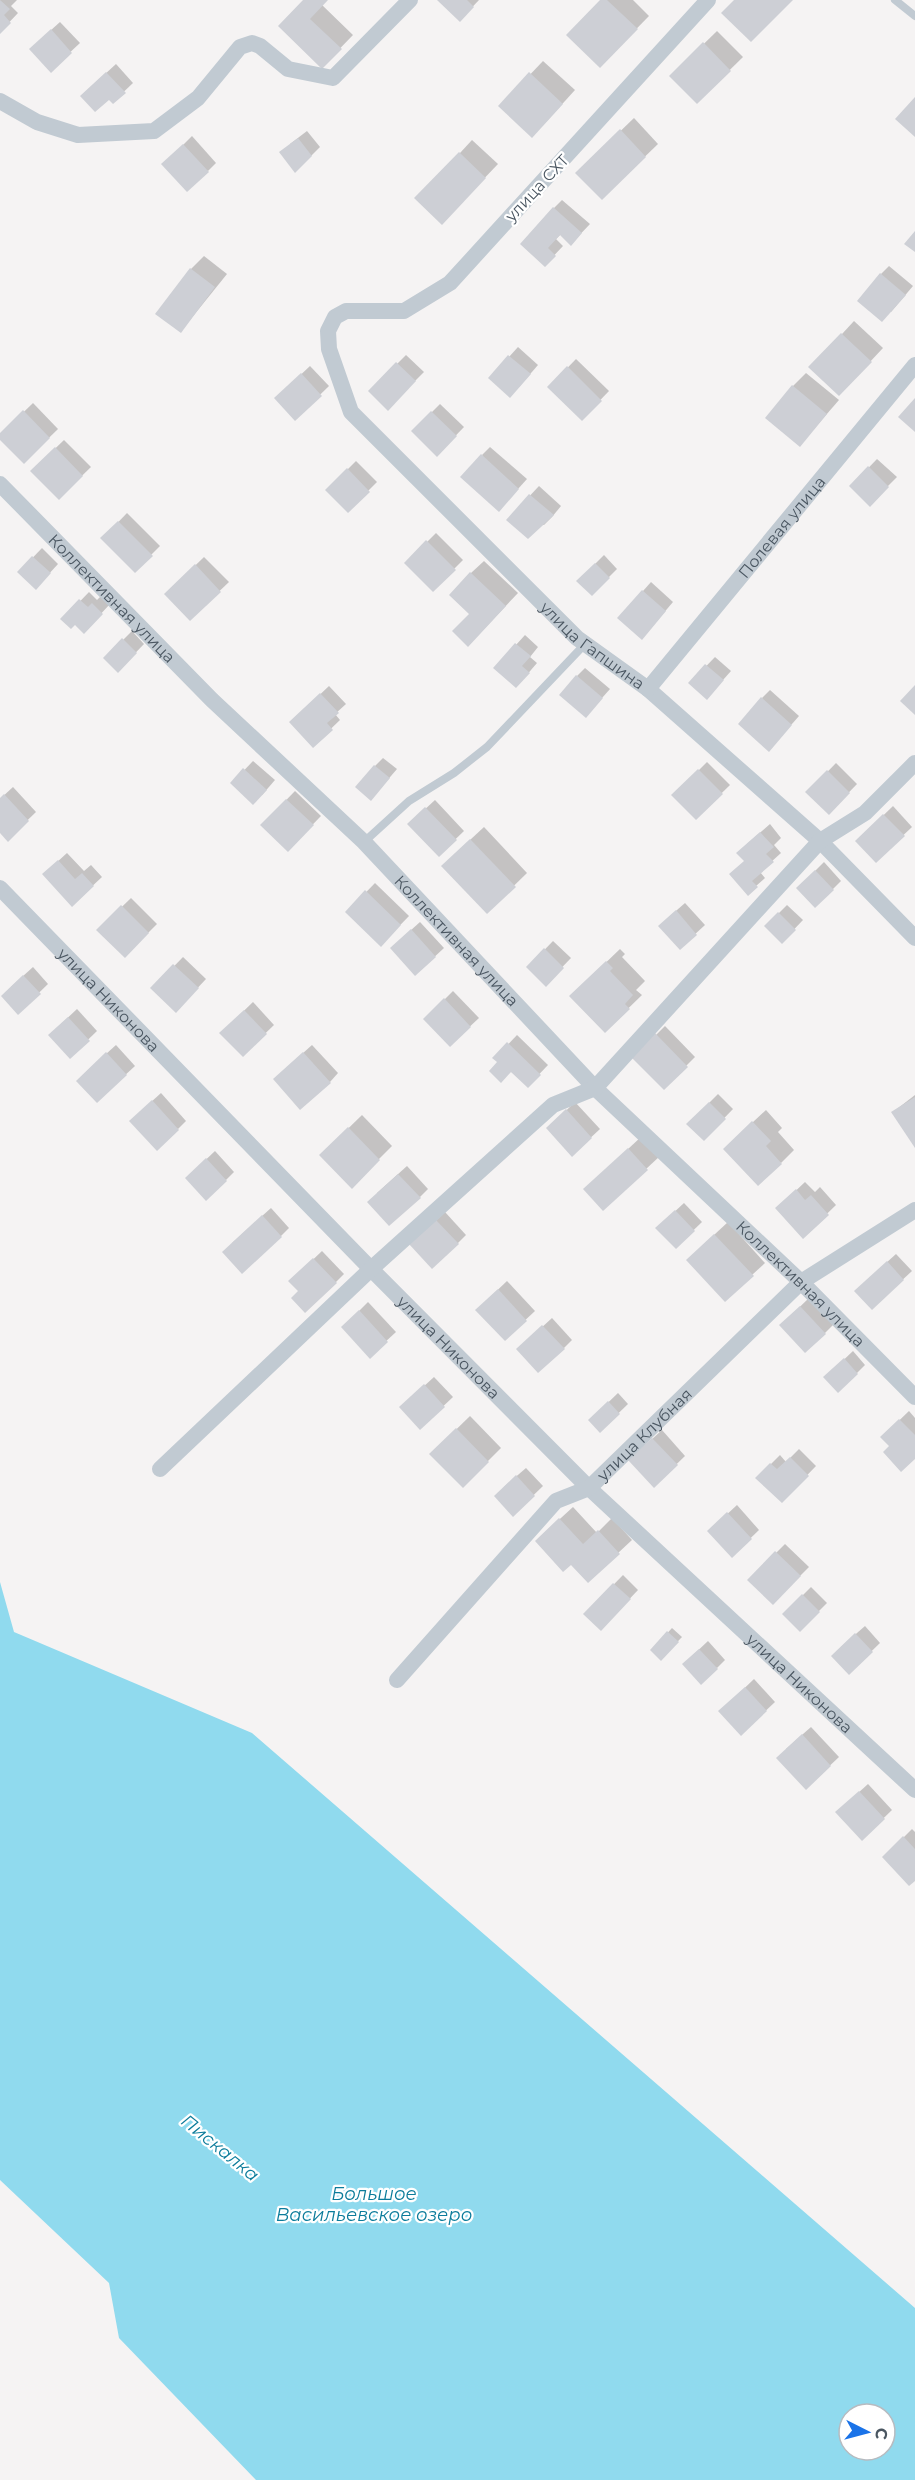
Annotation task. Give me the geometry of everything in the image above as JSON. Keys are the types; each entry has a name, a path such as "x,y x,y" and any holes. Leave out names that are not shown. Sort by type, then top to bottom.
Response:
{"street":[{"path":"0,101 37,122 78,135 154,131 198,98 240,47 252,43 260,46 288,69 333,78 410,0"},
{"name":"улица СХТ","path":"335,317 346,310 404,311 450,283 708,0"},
{"name":"улица Гапшина","path":"335,317 328,331 329,349 351,412 585,644 648,689 820,841 915,938"},
{"name":"Полевая улица","path":"648,689 915,365"},
{"name":"Коллективная улица","path":"0,484 213,700 364,842 595,1088 801,1282 915,1397"},
{"path":"160,1469 371,1269 553,1106 595,1088 820,841 865,813 915,763"},
{"name":"улица Никонова","path":"0,888 371,1269 589,1488 915,1790"},
{"name":"улица Клубная","path":"397,1680 556,1501 589,1488 801,1282 915,1210"}],"lane":[{"path":"895,0 915,16"},
{"path":"364,842 409,801 454,773 487,747 585,644"}],"water":[{"name":"Большое Васильевское озеро","path":"0,1582 14,1632 252,1733 915,2308 915,2480 256,2480 119,2338 109,2283 0,2180"}],"building":[{"path":"0,0 10,9 4,15 11,23 0,34"},
{"path":"303,0 328,0 310,19 342,49 322,69 278,26"},
{"path":"437,0 467,0 474,7 460,22"},
{"path":"600,0 607,0 638,29 600,68 566,35"},
{"path":"734,0 793,0 751,42 721,13"},
{"path":"51,29 72,53 51,73 29,49"},
{"path":"703,42 731,71 697,104 669,76"},
{"path":"106,72 126,93 113,104 109,100 95,112 80,96"},
{"path":"529,72 563,104 532,138 498,106"},
{"path":"915,97 915,137 895,119"},
{"path":"620,129 646,157 602,200 575,173"},
{"path":"298,138 312,156 295,173 279,152"},
{"path":"183,144 209,172 187,192 161,164"},
{"path":"459,152 486,178 442,225 414,198"},
{"path":"553,207 582,233 571,246 560,235 548,248 556,256 545,267 520,244"},
{"path":"915,231 915,252 904,244"},
{"path":"190,268 215,287 181,333 155,314"},
{"path":"880,273 906,295 882,322 857,301"},
{"path":"841,333 872,362 839,396 808,367"},
{"path":"508,355 531,374 510,398 488,378"},
{"path":"396,362 416,381 388,411 368,391"},
{"path":"567,366 602,401 582,421 547,387"},
{"path":"301,373 322,396 295,421 274,398"},
{"path":"792,385 827,414 800,447 765,418"},
{"path":"915,398 915,432 898,417"},
{"path":"23,410 50,438 24,464 0,440 0,433"},
{"path":"431,411 457,436 437,457 411,431"},
{"path":"55,447 83,476 59,500 30,471"},
{"path":"481,454 519,489 499,512 460,477"},
{"path":"868,466 889,487 870,507 849,486"},
{"path":"347,468 370,492 348,513 325,490"},
{"path":"529,494 554,515 528,539 506,520"},
{"path":"118,521 153,556 135,573 100,538"},
{"path":"426,540 456,570 433,592 404,563"},
{"path":"32,556 51,573 36,590 17,572"},
{"path":"595,563 610,578 592,596 576,581"},
{"path":"195,564 221,592 190,621 164,594"},
{"path":"470,572 506,606 468,647 452,631 469,614 449,595"},
{"path":"642,590 666,611 642,640 617,618"},
{"path":"79,599 88,607 92,603 103,614 84,634 75,625 71,629 60,619"},
{"path":"122,638 137,653 118,673 103,658"},
{"path":"515,643 531,656 522,666 530,673 516,688 493,668"},
{"path":"705,664 724,680 707,700 688,683"},
{"path":"576,675 603,698 586,718 559,695"},
{"path":"915,685 915,715 900,701"},
{"path":"320,693 339,713 327,723 333,730 313,748 289,722"},
{"path":"761,697 792,725 769,752 738,724"},
{"path":"374,765 390,778 371,801 355,787"},
{"path":"243,768 267,790 253,805 230,783"},
{"path":"698,769 723,794 696,820 671,795"},
{"path":"827,770 850,793 829,815 805,792"},
{"path":"4,794 29,821 8,842 0,833 0,798"},
{"path":"286,799 314,825 288,852 260,825"},
{"path":"425,807 457,840 439,857 407,824"},
{"path":"883,814 905,836 876,863 855,841"},
{"path":"760,832 774,847 766,854 774,862 752,881 758,887 748,896 729,874 744,861 736,853"},
{"path":"470,839 516,887 487,914 441,866"},
{"path":"58,860 75,879 82,873 94,886 72,907 42,874"},
{"path":"815,870 834,890 815,908 796,888"},
{"path":"365,890 401,925 381,947 345,912"},
{"path":"121,905 149,933 125,958 96,930"},
{"path":"676,910 697,935 680,950 658,926"},
{"path":"778,912 796,930 782,944 764,926"},
{"path":"411,929 436,957 415,976 390,948"},
{"path":"544,948 564,968 546,987 526,967"},
{"path":"606,961 613,968 610,971 633,995 625,1004 630,1009 605,1033 569,996"},
{"path":"173,964 199,988 176,1013 150,988"},
{"path":"23,975 41,994 18,1015 1,996"},
{"path":"444,998 471,1027 450,1047 423,1019"},
{"path":"244,1010 267,1034 243,1057 219,1033"},
{"path":"68,1017 90,1041 70,1059 48,1035"},
{"path":"655,1033 688,1067 664,1090 631,1057"},
{"path":"507,1042 541,1075 528,1088 511,1072 501,1083 489,1071 497,1062 492,1058"},
{"path":"106,1052 127,1075 97,1103 76,1081"},
{"path":"303,1052 331,1083 300,1110 273,1079"},
{"path":"915,1097 915,1148 891,1112"},
{"path":"152,1100 179,1130 157,1151 129,1121"},
{"path":"709,1102 726,1119 704,1141 686,1124"},
{"path":"566,1109 592,1138 572,1157 546,1128"},
{"path":"752,1121 771,1141 766,1146 782,1164 758,1186 723,1149"},
{"path":"348,1127 380,1160 352,1189 319,1155"},
{"path":"628,1148 648,1170 603,1211 583,1189"},
{"path":"206,1158 227,1181 206,1201 185,1178"},
{"path":"398,1174 421,1198 389,1226 367,1202"},
{"path":"796,1189 805,1200 811,1195 829,1215 803,1239 775,1208"},
{"path":"675,1210 695,1231 676,1249 655,1228"},
{"path":"262,1215 282,1237 242,1274 222,1252"},
{"path":"435,1219 459,1244 432,1269 409,1244"},
{"path":"714,1234 754,1276 725,1302 686,1260"},
{"path":"313,1258 337,1283 305,1313 291,1298 298,1291 288,1281"},
{"path":"887,1261 904,1280 872,1310 854,1291"},
{"path":"498,1289 527,1321 505,1341 475,1310"},
{"path":"800,1306 826,1334 805,1353 779,1325"},
{"path":"359,1310 388,1342 370,1359 341,1327"},
{"path":"542,1325 565,1349 538,1373 516,1349"},
{"path":"844,1358 858,1374 838,1393 823,1377"},
{"path":"424,1384 445,1407 420,1430 399,1407"},
{"path":"608,1401 620,1414 600,1433 588,1420"},
{"path":"899,1419 915,1435 915,1459 901,1472 883,1452 889,1446 880,1437"},
{"path":"456,1428 489,1462 463,1488 429,1454"},
{"path":"652,1438 678,1465 654,1488 628,1460"},
{"path":"790,1457 809,1476 782,1503 755,1478 770,1463 777,1469"},
{"path":"516,1475 535,1496 513,1517 494,1496"},
{"path":"727,1512 752,1539 732,1558 707,1531"},
{"path":"559,1518 583,1544 598,1530 620,1554 588,1583 571,1565 563,1572 535,1541"},
{"path":"775,1551 801,1576 773,1605 747,1580"},
{"path":"613,1583 631,1599 601,1631 583,1614"},
{"path":"802,1594 820,1612 800,1632 782,1614"},
{"path":"667,1631 679,1642 661,1661 650,1650"},
{"path":"855,1633 873,1652 849,1675 831,1656"},
{"path":"699,1649 718,1669 701,1685 682,1664"},
{"path":"745,1687 767,1711 741,1736 718,1711"},
{"path":"802,1734 831,1766 806,1790 776,1758"},
{"path":"859,1791 885,1819 862,1841 835,1812"},
{"path":"903,1836 915,1849 915,1881 909,1886 882,1857"}],"water label":[{"name":"Пискалка","path":"220,2148"}]}
